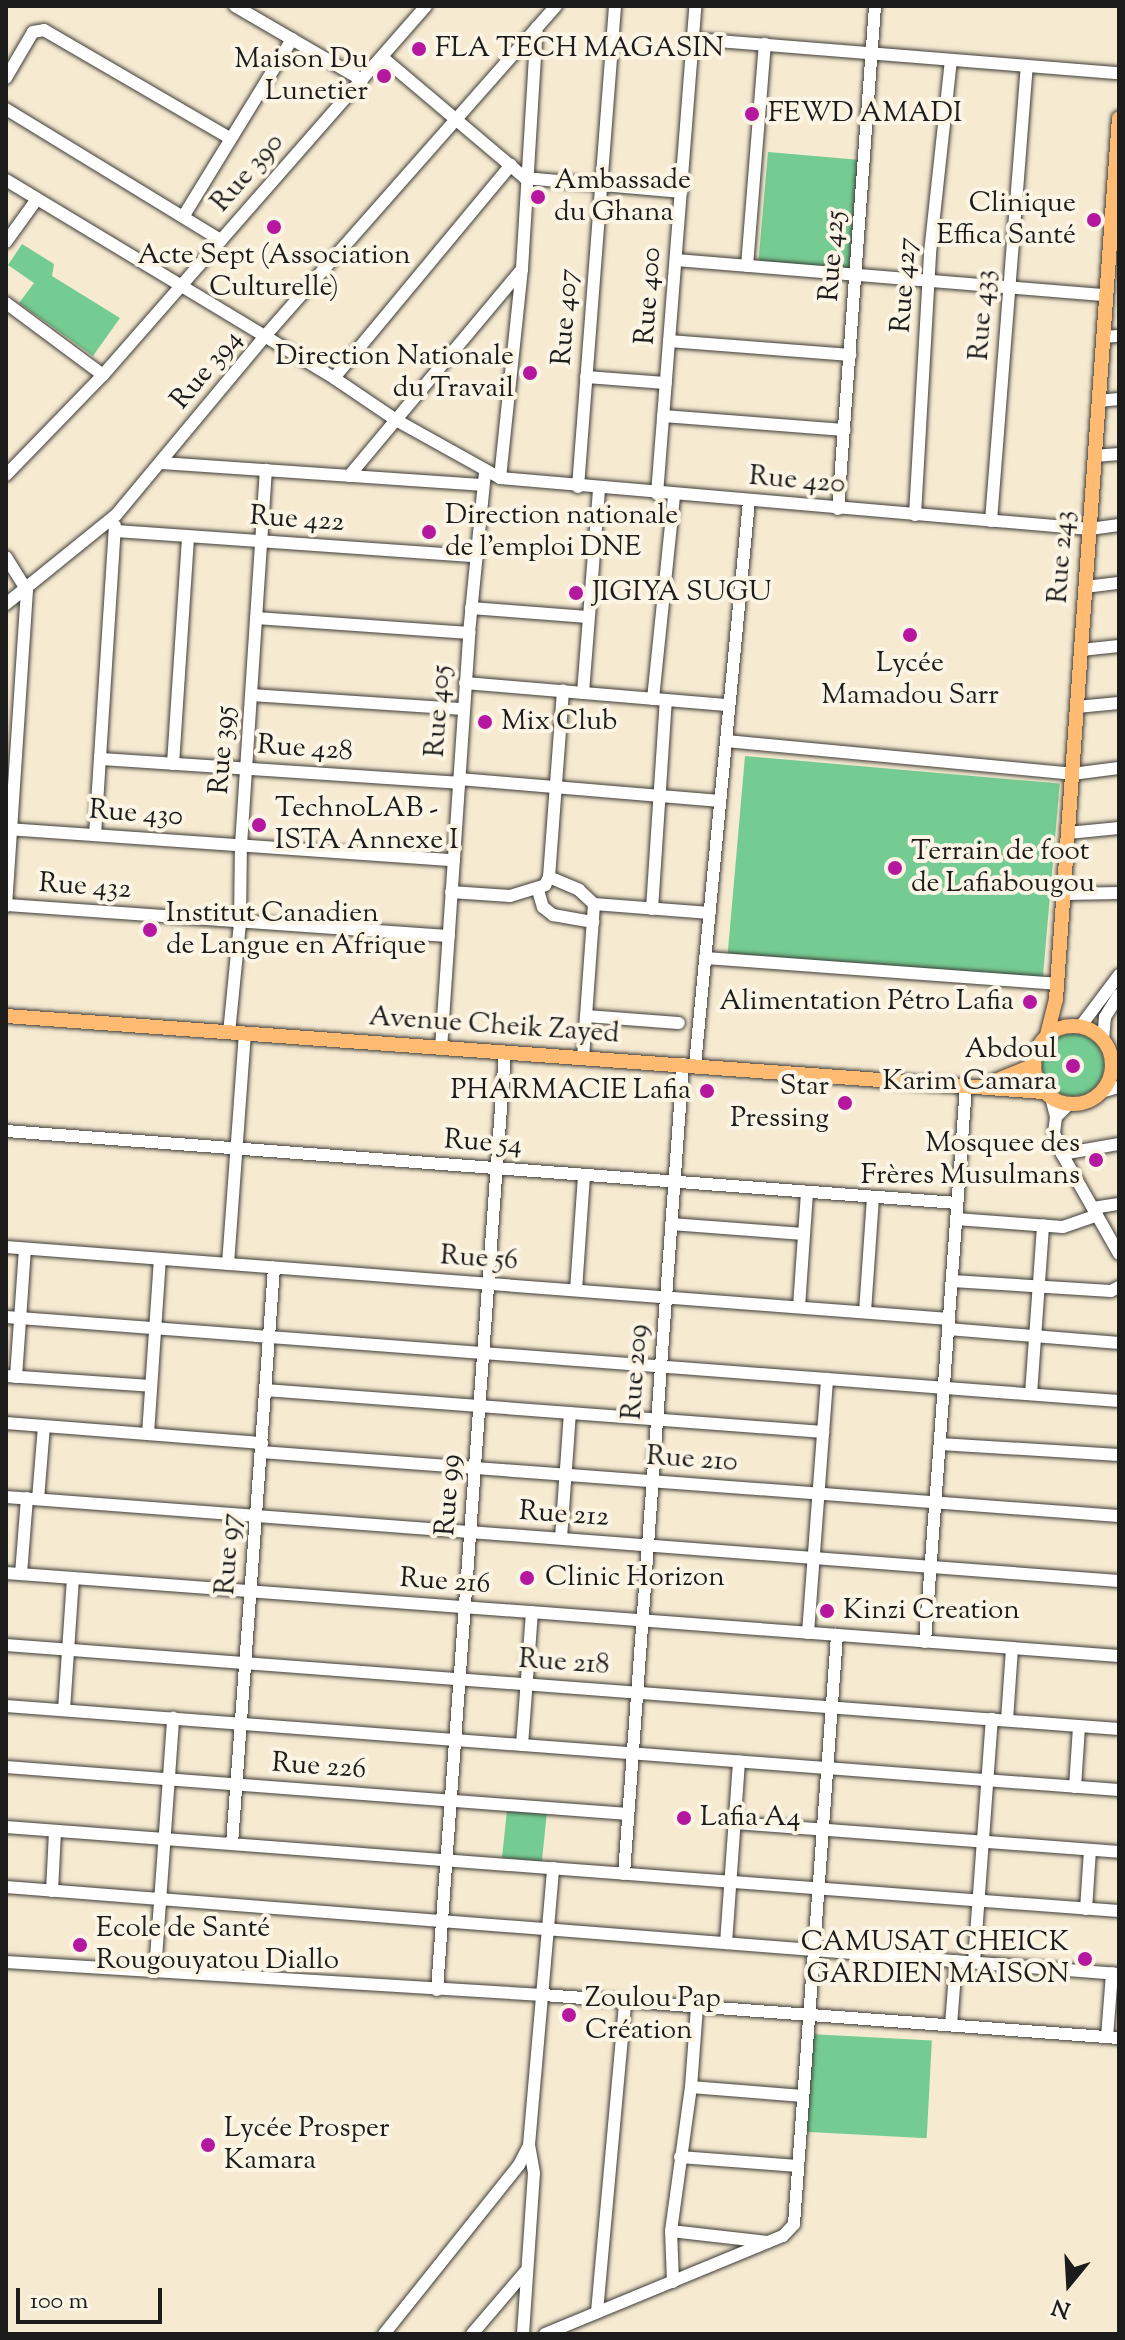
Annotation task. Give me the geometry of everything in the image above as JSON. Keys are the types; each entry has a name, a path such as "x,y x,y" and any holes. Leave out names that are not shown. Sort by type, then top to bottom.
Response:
{"main road":[{"name":"Rue 243","path":"1047,1035 1056,992 1064,894 1106,295 1113,277 1119,118"},
{"path":"1056,992 1078,1026 1103,1040 1116,1065 1101,1092 1081,1103 1069,1104 1048,1095 1034,1065 1035,1054 1047,1035 1078,1026"},
{"name":"Avenue Cheik Zayed","path":"6,1016 972,1086 1048,1095"},
{"name":"Avenue Cheik Zayed","path":"972,1086 1003,1080 1034,1065"}],"street":[{"path":"235,6 362,80"},
{"name":"Rue 390","path":"6,475 103,375 426,6"},
{"name":"Rue 394","path":"6,604 116,515 265,336 556,6"},
{"name":"Rue 407","path":"578,487 615,6"},
{"name":"Rue 400","path":"657,494 695,6"},
{"name":"Rue 425","path":"838,509 875,6"},
{"path":"500,478 522,269 525,178 537,27"},
{"path":"6,78 33,32 44,30 231,139"},
{"path":"183,217 292,39"},
{"path":"693,39 1119,73"},
{"path":"747,266 765,44"},
{"path":"382,57 525,178 681,192"},
{"name":"Rue 427","path":"915,515 930,281 951,60"},
{"name":"Rue 433","path":"991,521 1027,66"},
{"path":"6,109 221,240"},
{"path":"334,378 511,165"},
{"path":"6,180 334,378 484,478"},
{"path":"6,242 37,199"},
{"path":"676,260 1106,295"},
{"path":"349,476 522,269"},
{"path":"6,303 103,375"},
{"path":"1103,337 1119,336"},
{"path":"669,341 850,355"},
{"path":"586,377 666,383"},
{"path":"1099,401 1119,399"},
{"path":"663,416 844,430"},
{"path":"1095,456 1119,454"},
{"path":"160,463 349,476 484,478"},
{"name":"Rue 395","path":"229,1033 240,922 241,845 266,470"},
{"name":"Rue 420","path":"484,478 1090,529 1119,525"},
{"name":"Rue 405","path":"441,1049 465,683 484,478"},
{"path":"583,693 599,489"},
{"path":"652,909 660,796 660,699 674,495"},
{"name":"Rue 209","path":"624,1874 674,1182 710,913 749,501"},
{"path":"95,835 116,515"},
{"name":"Rue 422","path":"115,531 476,556"},
{"path":"173,764 188,536"},
{"path":"6,557 27,590 8,829 6,906"},
{"path":"1085,587 1119,583"},
{"path":"471,608 588,617"},
{"path":"256,618 469,633"},
{"path":"1081,650 1119,646"},
{"path":"465,683 729,705"},
{"path":"451,892 510,896 538,890 549,877 563,691"},
{"path":"251,695 464,709"},
{"path":"1077,707 1119,703"},
{"path":"726,741 1072,774 1119,768"},
{"name":"Rue 428","path":"100,759 556,787 720,801"},
{"path":"1068,833 1119,828"},
{"name":"Rue 430","path":"8,829 454,860"},
{"path":"549,877 579,890 594,904 710,913"},
{"path":"538,890 543,907 553,915 593,922"},
{"path":"1064,894 1119,893"},
{"path":"583,1058 594,904"},
{"name":"Rue 432","path":"6,906 449,936"},
{"path":"705,958 1056,992"},
{"path":"1103,1040 1105,1017 1113,1002 1119,975"},
{"path":"1078,1026 1113,1002"},
{"path":"586,1016 679,1023"},
{"path":"228,1264 245,1034"},
{"name":"Rue 99","path":"437,1990 505,1052"},
{"path":"925,1642 957,1203 972,1086"},
{"path":"1101,1092 1119,1087"},
{"path":"1048,1095 1056,1117 1054,1133 1062,1154 1119,1254"},
{"path":"1056,1117 1069,1104"},
{"name":"Rue 54","path":"6,1131 957,1203"},
{"path":"1062,1154 1119,1144"},
{"path":"576,1290 584,1175"},
{"path":"799,1307 807,1192"},
{"path":"865,1312 873,1197"},
{"path":"956,1219 1063,1227 1119,1204"},
{"path":"671,1224 804,1234"},
{"path":"1031,1394 1043,1225"},
{"name":"Rue 56","path":"6,1247 865,1312 1035,1336 1119,1343"},
{"path":"25,1249 20,1318 11,1376 151,1386"},
{"path":"148,1434 160,1259"},
{"name":"Rue 97","path":"232,1844 274,1268"},
{"path":"952,1281 1111,1291 1119,1287"},
{"path":"6,1317 1119,1401"},
{"path":"808,1633 827,1379"},
{"path":"265,1390 823,1432"},
{"path":"561,1538 570,1413"},
{"name":"Rue 210","path":"6,1423 148,1434 475,1468 1119,1516"},
{"path":"21,1574 44,1426"},
{"path":"940,1444 1119,1455"},
{"name":"Rue 212","path":"6,1497 1119,1581"},
{"name":"Rue 216","path":"6,1573 1119,1656"},
{"path":"64,1710 73,1578"},
{"path":"522,1745 532,1612"},
{"path":"545,2334 783,2236 794,2224 837,1635"},
{"name":"Rue 218","path":"6,1645 1119,1729"},
{"path":"1007,1720 1012,1648"},
{"path":"6,1706 1119,1790"},
{"path":"155,1972 173,1718"},
{"path":"974,1962 992,1719"},
{"path":"1075,1787 1079,1726"},
{"path":"726,1943 739,1761"},
{"name":"Rue 226","path":"6,1767 628,1814"},
{"path":"735,1823 1119,1852"},
{"path":"6,1827 1119,1911"},
{"path":"52,1891 55,1831"},
{"path":"1086,1909 1090,1850"},
{"path":"523,2334 534,2173 529,2145 553,1868"},
{"path":"6,1887 1116,1973 1113,2037 543,1995 6,1962"},
{"path":"951,2025 956,1961"},
{"path":"597,2312 625,2002"},
{"path":"673,2282 671,2231 691,2087 697,2007"},
{"path":"691,2087 803,2096"},
{"path":"384,2334 519,2165 529,2145"},
{"path":"680,2157 798,2166"},
{"path":"671,2231 768,2242"},
{"path":"472,2334 525,2272"}],"green space":[{"path":"768,152 861,160 851,270 758,262"},
{"path":"22,244 54,264 52,276 120,318 93,356 19,303 34,283 8,265"},
{"name":"Terrain de foot de Lafiabougou","path":"745,756 1060,784 1042,982 728,954"},
{"path":"1067,1034 1079,1034 1095,1043 1102,1053 1102,1077 1095,1087 1079,1096 1067,1096 1047,1082 1042,1071 1042,1059 1056,1039"},
{"path":"507,1810 547,1814 542,1862 502,1858"},
{"path":"810,2034 932,2040 927,2138 805,2132"}],"place":[{"name":"FLA TECH MAGASIN","path":"419,49"},
{"name":"Maison Du Lunetier","path":"384,76"},
{"name":"FEWD AMADI","path":"752,114"},
{"name":"Ambassade du Ghana","path":"538,197"},
{"name":"Clinique Effica Santé","path":"1094,220"},
{"name":"Acte Sept (Association Culturelle)","path":"274,227"},
{"name":"Direction Nationale du Travail","path":"530,373"},
{"name":"Direction nationale de l'emploi DNE","path":"429,532"},
{"name":"JIGIYA SUGU","path":"576,593"},
{"name":"Lycée Mamadou Sarr","path":"910,635"},
{"name":"Mix Club","path":"485,722"},
{"name":"TechnoLAB - ISTA Annexe I","path":"259,825"},
{"name":"Terrain de foot de Lafiabougou","path":"895,868"},
{"name":"Institut Canadien de Langue en Afrique","path":"150,930"},
{"name":"Alimentation Pétro Lafia","path":"1030,1002"},
{"name":"Abdoul Karim Camara","path":"1073,1066"},
{"name":"PHARMACIE Lafia","path":"707,1091"},
{"name":"Star Pressing","path":"845,1103"},
{"name":"Mosquee des Frères Musulmans","path":"1096,1160"},
{"name":"Clinic Horizon","path":"527,1578"},
{"name":"Kinzi Creation","path":"827,1611"},
{"name":"Lafia A4","path":"684,1818"},
{"name":"Ecole de Santé Rougouyatou Diallo","path":"80,1945"},
{"name":"CAMUSAT CHEICK GARDIEN MAISON","path":"1085,1959"},
{"name":"Zoulou Pap Création","path":"569,2015"},
{"name":"Lycée Prosper Kamara","path":"208,2145"}]}
